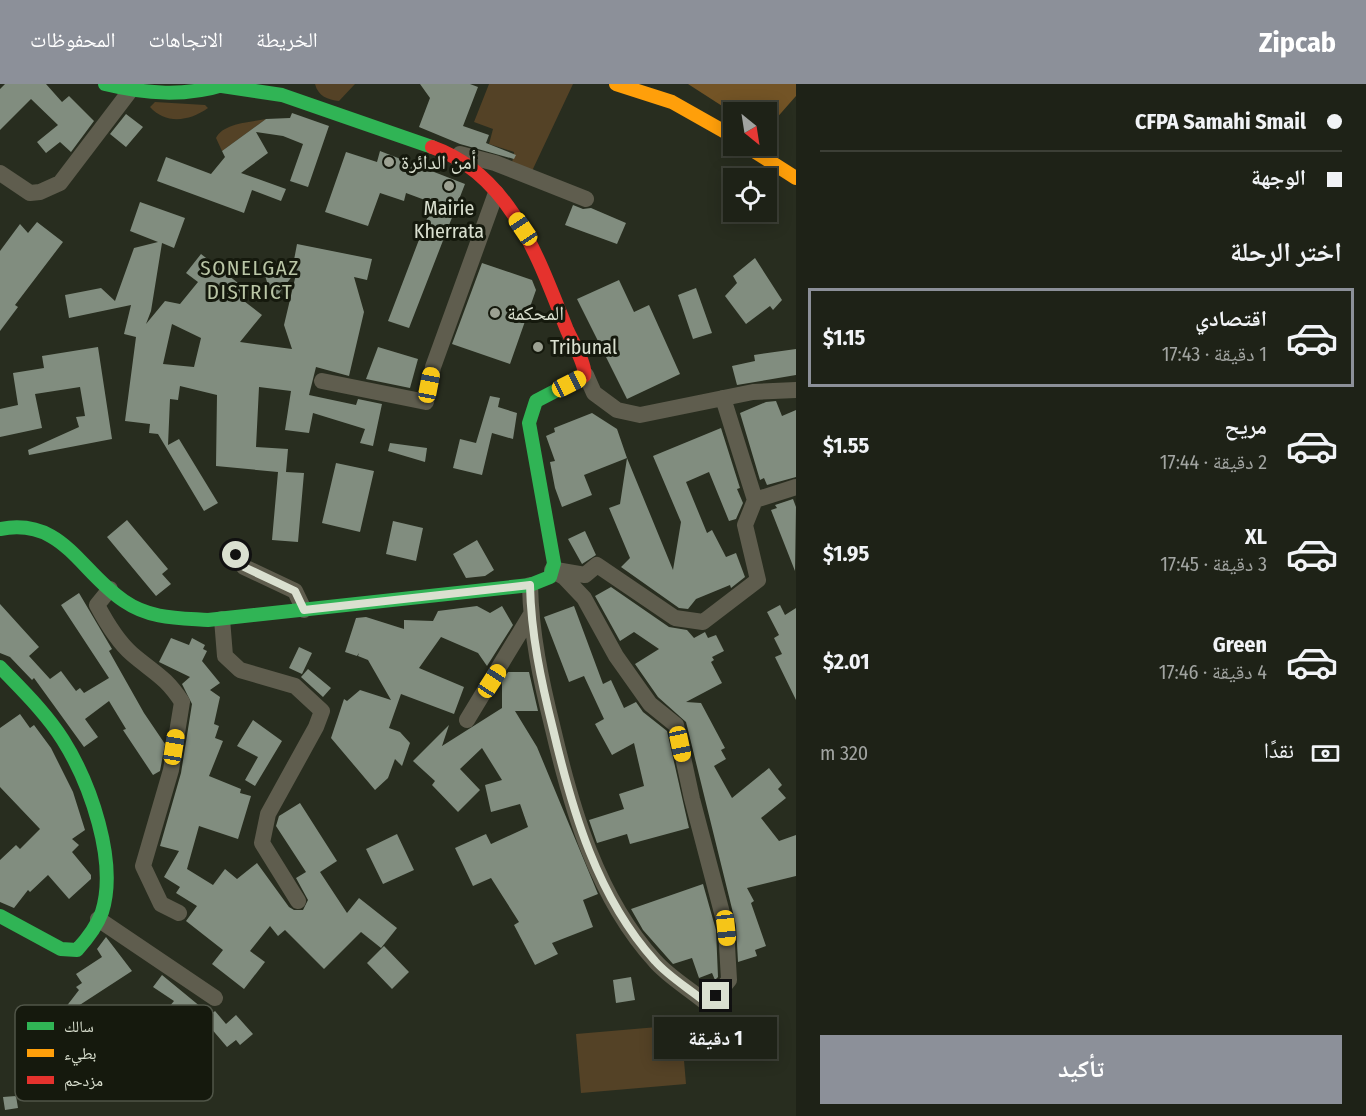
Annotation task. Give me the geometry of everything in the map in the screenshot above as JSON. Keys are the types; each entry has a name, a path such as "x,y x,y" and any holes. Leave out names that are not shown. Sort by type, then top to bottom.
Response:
{"street":[{"path":"105,84 130,91 160,94 189,93 224,85 317,100 436,148 471,165 496,193 532,243 594,393 617,410 640,415 753,392 796,390"},
{"path":"616,84 672,102 723,131"},
{"path":"0,173 30,193 40,192 60,183 130,91"},
{"path":"436,148 495,163 586,199"},
{"path":"762,156 796,178"},
{"path":"322,381 426,402 433,367 496,193"},
{"path":"0,529 21,525 50,533 124,601 156,617 222,619 530,585 550,577 554,563 529,423 536,400 586,375"},
{"path":"552,570 585,575 597,565 675,618 703,622 758,580 745,525 755,500 723,398"},
{"path":"755,500 796,487"},
{"path":"236,555 244,567 295,591 304,610"},
{"path":"530,585 531,616 540,676 565,783 588,848 612,899 636,937 656,962 704,1001 716,996 729,980 726,928 692,799 676,725 650,704 616,656 584,598 564,577 552,570"},
{"path":"111,589 97,605 109,627 131,653 169,682 183,702 171,770 143,866 161,903 179,913"},
{"path":"467,720 531,616"},
{"path":"222,619 225,656 240,670 295,686 322,711 268,814 262,843 298,901"},
{"path":"0,667 33,702 70,751 93,801 105,860 103,907 92,933 77,950 61,949 0,916"},
{"path":"98,919 215,998"}],"shaded area":[{"path":"315,84 355,84 339,101 324,97 318,92"},
{"path":"489,84 573,84 532,171 512,163 514,152 489,144 493,129 474,122"},
{"path":"688,84 796,84 796,96 777,118 777,102 723,102 723,107"},
{"path":"155,102 205,105 208,108 194,116 171,119 156,113 150,107"},
{"path":"266,119 222,151 216,138 225,129"},
{"path":"681,1025 686,1084 581,1093 576,1034"}],"building":[{"path":"5,84 46,84 62,102 69,96 94,121 71,152 60,142 46,153 37,142 58,125 31,99 0,130 0,89"},
{"path":"420,84 470,84 478,87 463,126 489,135 486,143 516,155 514,159 460,144 419,127 430,98"},
{"path":"292,113 329,126 308,187 290,181 303,144 283,136 256,132 268,153 241,173 286,189 281,201 252,190 244,213 157,181 166,157 211,174 225,157 222,151 266,119 290,118"},
{"path":"126,114 143,127 126,147 110,134"},
{"path":"380,151 465,184 409,328 388,321 433,203 406,193 404,201 380,193 368,226 325,212 346,152 377,162"},
{"path":"140,202 185,218 174,248 162,243 151,311 146,324 165,301 180,304 198,282 186,273 201,254 247,290 240,298 262,315 240,342 292,349 284,325 297,270 273,301 263,269 291,276 297,244 372,259 367,280 354,277 364,312 349,376 316,367 309,395 356,405 358,399 382,404 373,446 360,443 365,429 313,413 309,433 285,430 291,391 259,387 256,447 288,449 286,472 304,473 298,542 272,540 278,472 216,466 217,395 180,386 178,400 170,399 168,445 179,439 218,503 204,511 158,434 149,433 150,424 125,421 136,337 124,334 131,305 69,318 65,295 101,288 115,301 134,248 158,242 130,231","holes":["172,324 201,338 194,367 163,364"]},
{"path":"573,205 583,209 591,208 626,223 617,244 565,225"},
{"path":"37,222 63,242 15,305 18,307 0,331 0,251 20,224 28,233"},
{"path":"755,258 782,300 773,310 770,306 746,324 725,296 737,283 733,276"},
{"name":"المحكمة","path":"482,263 532,280 536,290 510,364 452,344"},
{"path":"619,280 634,312 649,305 680,374 627,399 577,299"},
{"path":"696,288 712,333 693,339 678,295"},
{"path":"98,347 112,439 29,455 28,450 79,427 76,417 85,416 80,387 35,394 42,428 0,437 0,409 18,405 13,373 44,368 42,356"},
{"path":"378,347 418,359 410,388 366,379"},
{"path":"796,349 796,375 737,385 732,366 755,361 754,355"},
{"path":"490,396 500,398 498,407 517,413 513,439 492,433 482,475 453,468 460,439 476,443"},
{"path":"776,401 782,416 796,410 796,477 767,485 764,478 760,480 740,413 766,402"},
{"path":"592,413 617,429 627,458 584,475 592,495 562,507 555,488 550,462 555,461 546,436 555,432 554,428"},
{"path":"721,428 740,488 737,489 743,503 736,519 729,521 709,472 686,482 707,533 712,530 726,557 736,553 745,577 731,588 730,585 696,599 688,609 679,608 621,567 630,558 609,508 620,504 627,458 673,570 681,522 653,456"},
{"path":"390,443 427,448 425,462 388,451"},
{"path":"336,463 374,471 360,532 322,523"},
{"path":"793,499 796,507 795,571 771,510 777,508 775,505"},
{"path":"127,520 168,569 162,574 171,584 156,596 107,537"},
{"path":"393,521 423,528 416,561 386,554"},
{"path":"585,531 596,555 582,564 568,539"},
{"path":"477,540 494,570 485,576 466,578 453,554"},
{"path":"611,587 669,627 687,630 694,638 705,632 708,638 716,635 724,651 712,657 714,660 711,662 722,683 686,702 701,703 725,748 721,750 726,759 714,766 732,798 769,768 782,785 778,789 786,798 761,818 779,841 796,835 796,876 747,888 754,901 751,903 766,946 755,950 757,956 738,962 736,925 686,722 658,697 635,664 659,649 634,632 620,641 595,596"},
{"path":"79,593 112,649 109,651 144,713 165,744 160,771 153,775 123,730 126,729 109,701 85,719 98,737 84,747 34,678 32,680 10,657 0,653 0,604 39,647 29,656 50,679 61,671 76,691 80,688 84,693 109,678 61,605"},
{"path":"780,605 785,615 796,608 796,700 775,657 782,654 774,638 779,635 767,612"},
{"path":"477,606 490,613 502,606 513,625 487,666 478,653 441,637 419,668 464,687 454,714 401,694 389,728 400,732 410,743 402,766 395,759 388,778 375,790 331,738 344,699 347,701 360,690 391,700 368,660 358,656 359,653 357,656 345,652 356,618 366,617 404,629 404,620 433,621 438,611"},
{"path":"574,606 603,684 611,680 624,708 636,702 643,712 667,731 689,828 630,844 627,834 597,843 589,820 624,809 619,794 644,786 634,743 612,755 595,724 604,719 584,676 569,682 544,617"},
{"path":"171,638 189,645 192,638 205,645 203,649 207,651 202,661 220,683 210,690 220,697 214,724 219,726 215,738 223,741 209,776 241,789 240,793 251,796 238,839 199,826 187,869 213,885 225,869 237,879 257,863 289,907 294,910 303,910 308,900 296,878 306,872 276,826 279,816 300,803 337,861 320,872 347,913 359,898 397,928 381,948 361,932 324,969 285,930 278,936 270,926 250,951 265,962 244,989 212,964 223,950 186,921 197,906 176,893 180,887 164,877 179,851 160,846 181,773 192,704 182,684 190,677 159,662"},
{"path":"299,647 312,653 302,674 289,668"},
{"path":"308,669 331,688 323,697 301,677"},
{"path":"508,672 529,672 538,711 515,711 537,747 598,894 583,900 593,927 552,943 558,954 535,965 514,925 519,922 491,878 473,886 455,848 486,834 491,844 528,827 520,804 491,812 485,785 502,780 482,748 460,769 480,790 458,812 432,785 435,781 413,761 449,725 442,746 502,708 502,682"},
{"path":"20,714 30,728 34,725 51,748 73,792 85,830 72,839 79,845 72,852 91,875 91,879 69,899 48,875 30,892 28,890 14,908 0,902 0,860 16,845 20,849 40,829 0,787 0,728"},
{"path":"253,720 282,741 255,786 245,780 258,757 237,746"},
{"path":"397,834 414,870 383,884 366,849"},
{"path":"703,884 716,930 718,977 715,980 712,973 699,978 692,958 673,964 643,930 631,909"},
{"path":"106,937 132,971 80,1005 67,1005 79,990 76,987 82,983 76,974 102,957 97,949"},
{"path":"384,946 409,972 392,989 367,963"},
{"path":"162,975 198,1005 171,1005 174,1001 153,987"},
{"path":"631,977 635,1000 616,1003 613,980"},
{"path":"215,1011 226,1024 236,1015 253,1034 240,1045 236,1040 227,1047 213,1031 213,1013"},
{"path":"715,1019 721,1035 701,1042 696,1026"},
{"path":"15,1096 18,1108 5,1110 3,1097"}],"traffic: fast":[{"path":"105,84 166,93 196,91 226,84"},
{"path":"222,86 282,95 432,147"},
{"path":"0,529 22,527 40,531 69,549 108,589 124,601 144,611 175,618 208,620 530,585 550,577 554,563 529,423 536,401 584,376"},
{"path":"0,667 49,720 73,758 83,778 99,823 106,870 106,892 102,912 91,932 77,950 61,949 0,916"}],"traffic: slow":[{"path":"616,84 672,102 723,131"},
{"path":"762,156 796,178"}],"traffic: jam":[{"path":"432,147 459,160 482,177 502,198 518,222 545,275 578,353 584,376"}],"place":[{"name":"أمن الدائرة","path":"389,162"},
{"name":"Mairie Kherrata","path":"449,186"},
{"name":"المحكمة","path":"495,313"},
{"name":"Tribunal","path":"538,347"}],"district":[{"name":"SONELGAZ DISTRICT","path":"250,280"}],"route":[{"path":"236,555 244,567 295,591 304,610 530,585 531,616 540,676 565,783 588,848 612,899 636,937 656,962 704,1001 716,996"}]}
